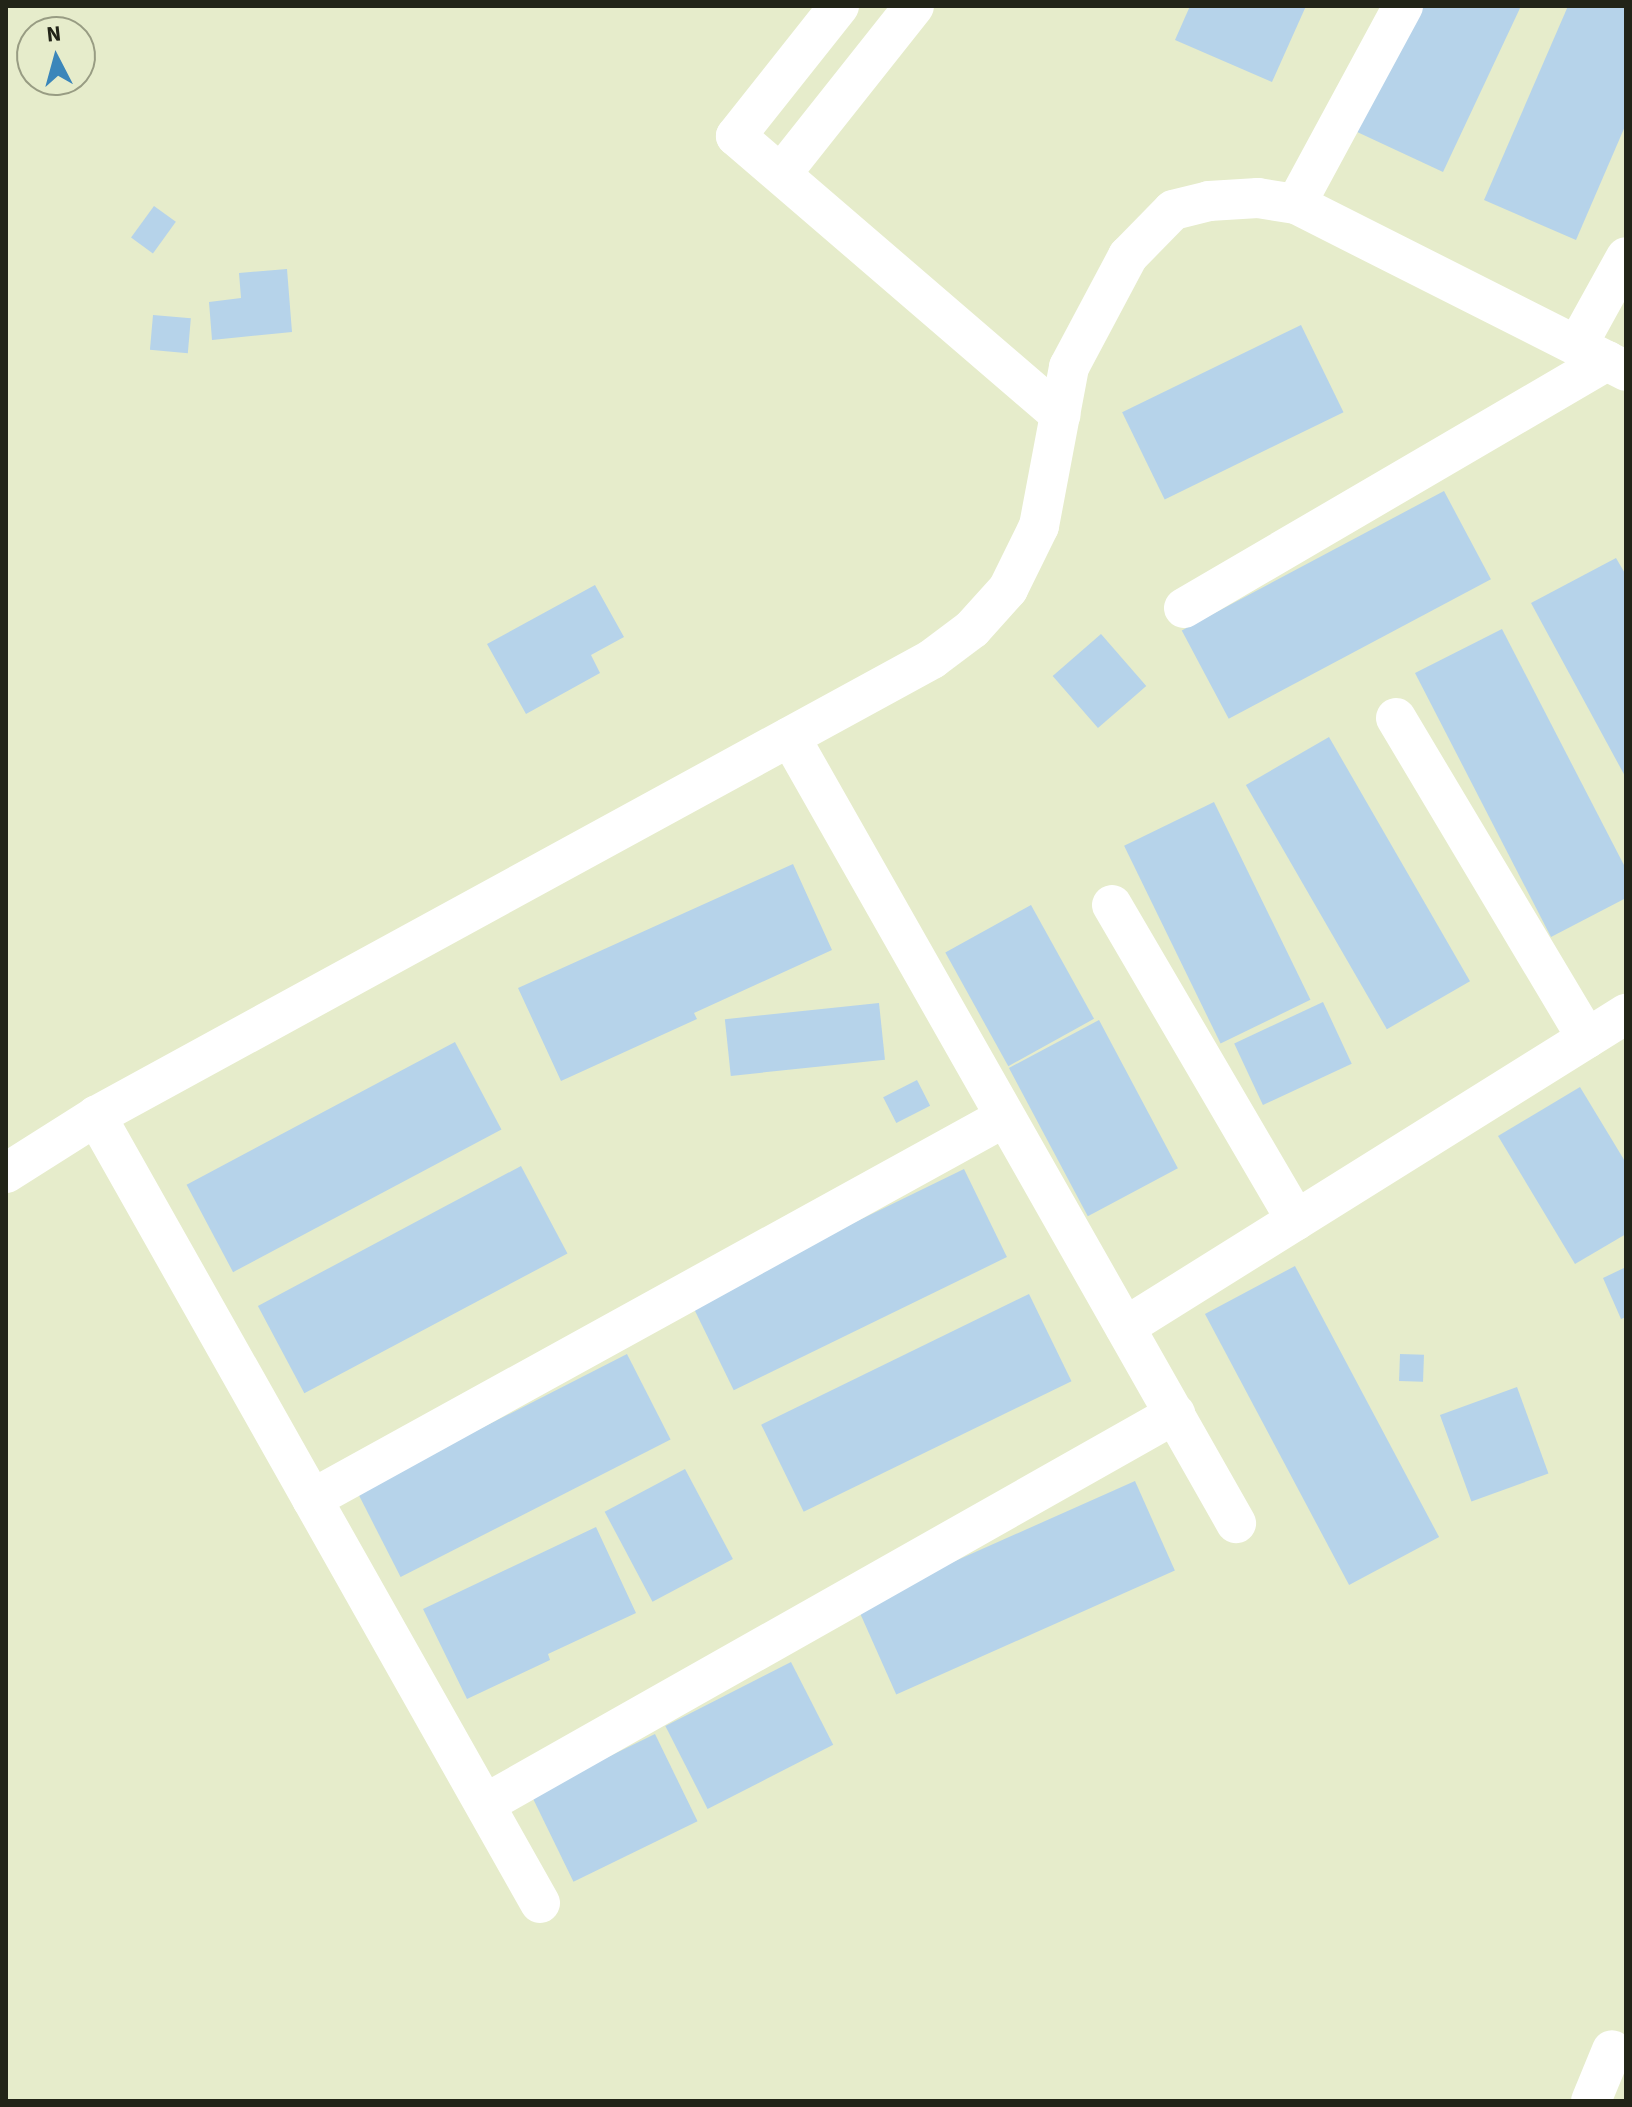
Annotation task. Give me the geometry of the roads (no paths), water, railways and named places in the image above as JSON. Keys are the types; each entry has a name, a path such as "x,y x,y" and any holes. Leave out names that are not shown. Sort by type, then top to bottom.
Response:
{"street":[{"path":"839,6 736,136 1060,415"},
{"path":"781,174 914,6"},
{"path":"1296,204 1403,6"},
{"path":"6,1173 96,1116 932,659 972,629 1008,589 1039,526 1069,367 1128,256 1173,210 1209,201 1258,198 1296,204 1604,358"},
{"path":"1184,608 1604,358 1626,257"},
{"path":"1396,718 1587,1038"},
{"path":"790,737 1236,1523"},
{"path":"1112,905 1296,1220"},
{"path":"1125,1327 1626,1014"},
{"path":"96,1116 540,1903"},
{"path":"312,1499 1005,1117"},
{"path":"485,1804 1175,1414"},
{"path":"1591,2101 1612,2050"}]}
